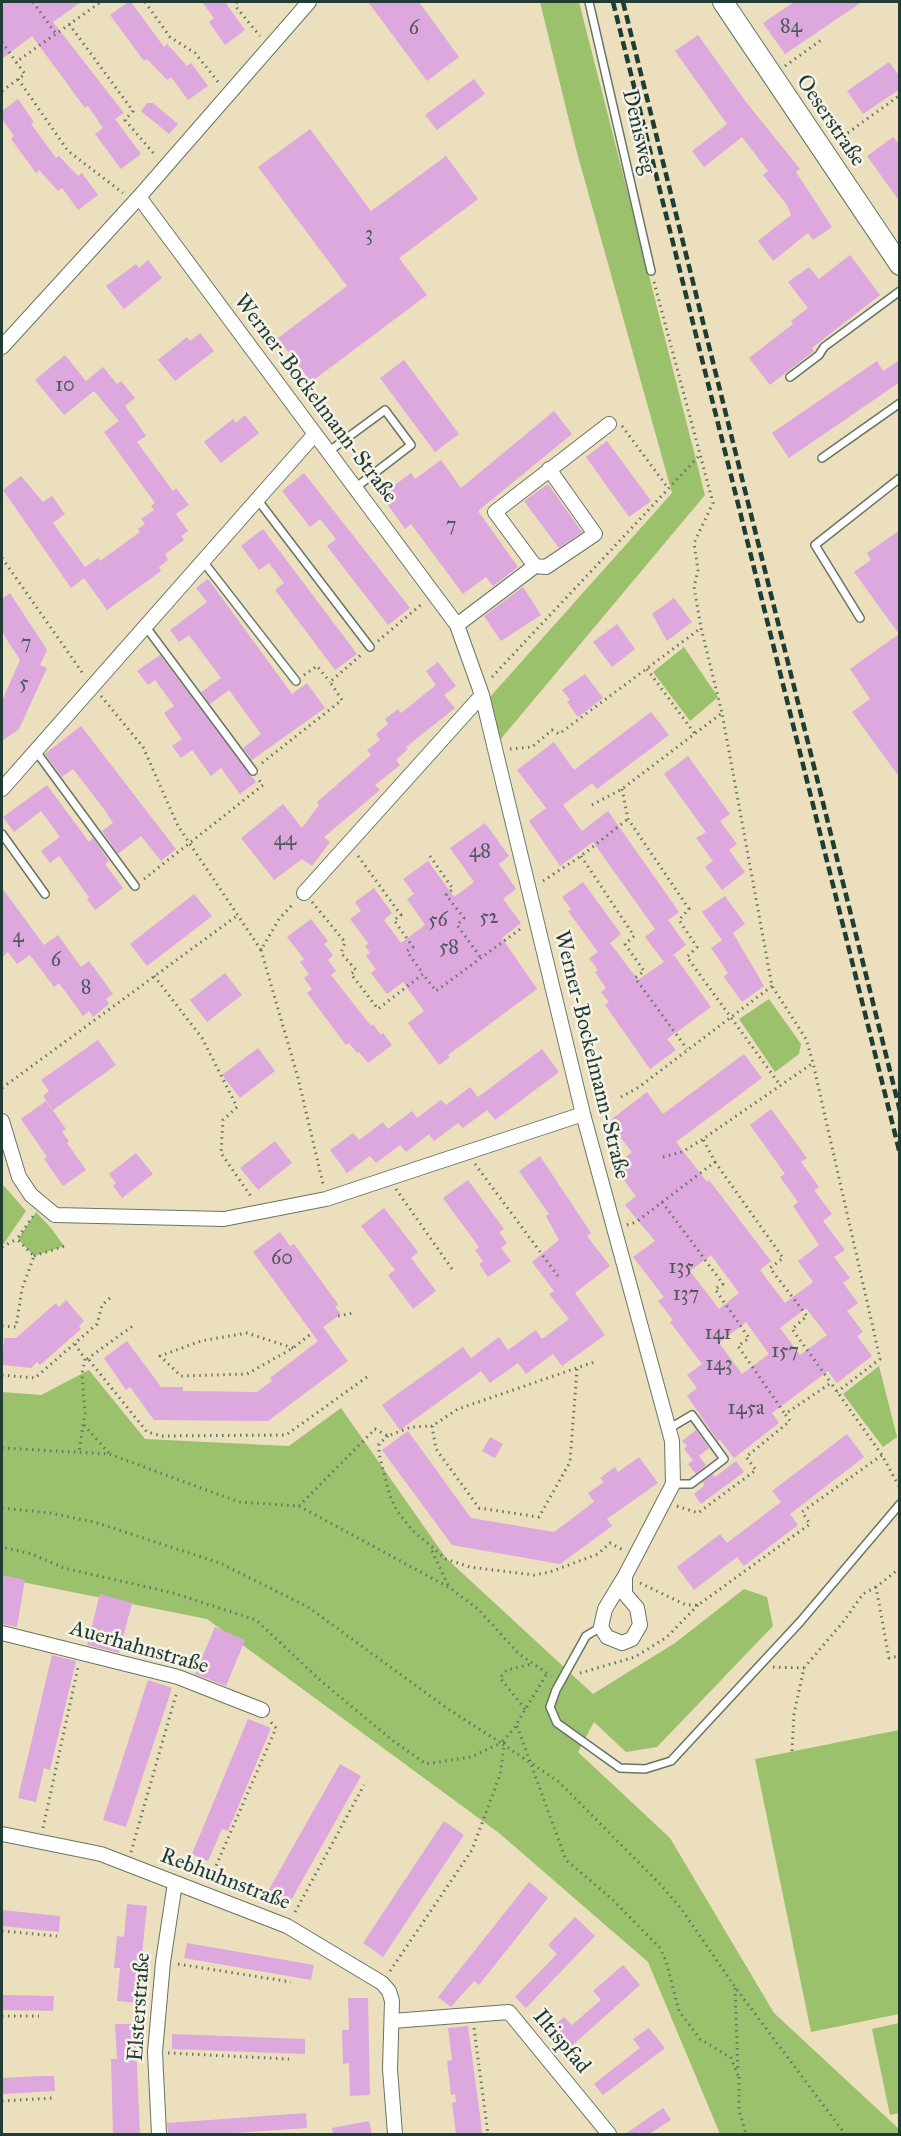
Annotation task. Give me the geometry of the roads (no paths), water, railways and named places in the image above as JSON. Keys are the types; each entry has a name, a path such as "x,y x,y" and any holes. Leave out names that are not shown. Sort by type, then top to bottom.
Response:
{"street":[{"path":"2,347 137,200 309,2"},
{"name":"Oeserstraße","path":"723,2 900,265"},
{"name":"Werner-Bockelmann-Straße","path":"137,200 457,625 481,692 583,1114 670,1428 674,1454 673,1484 636,1556 605,1609 601,1628"},
{"path":"535,566 495,512 609,423"},
{"path":"2,789 315,434"},
{"path":"457,625 535,566 546,567 595,534 549,469"},
{"path":"304,893 350,844 481,692"},
{"path":"2,1121 17,1173 40,1205 55,1215 224,1219 326,1199 583,1114"},
{"path":"601,1628 607,1637 622,1643 632,1639 640,1625 637,1608 626,1594 625,1576"},
{"name":"Auerhahnstraße","path":"2,1633 178,1677 262,1710"},
{"name":"Rebhuhnstraße","path":"2,1834 101,1854 287,1926 382,1983 389,1991 392,2001 392,2021"},
{"name":"Elsterstraße","path":"159,2134 155,2052 163,1962 175,1883"},
{"name":"Iltispfad","path":"392,2021 473,2017 508,2012 609,2134"},
{"path":"392,2021 390,2069 395,2134"}],"lane":[{"name":"Denisweg","path":"589,2 651,272"},
{"path":"790,377 819,354 824,347 900,291"},
{"path":"822,458 900,403"},
{"path":"328,452 385,410 411,445 355,488"},
{"path":"860,618 816,545 900,478"},
{"path":"257,499 370,647"},
{"path":"202,560 296,681"},
{"path":"146,627 253,771"},
{"path":"35,750 135,886"},
{"path":"2,834 45,894"},
{"path":"670,1428 692,1415 723,1459 692,1484 673,1484"},
{"path":"601,1628 586,1636 562,1679 550,1707 557,1724 620,1768 645,1769 671,1761 800,1622 900,1504"}],"railway":[{"path":"613,2 900,1154"},
{"path":"623,2 900,1111"}]}
